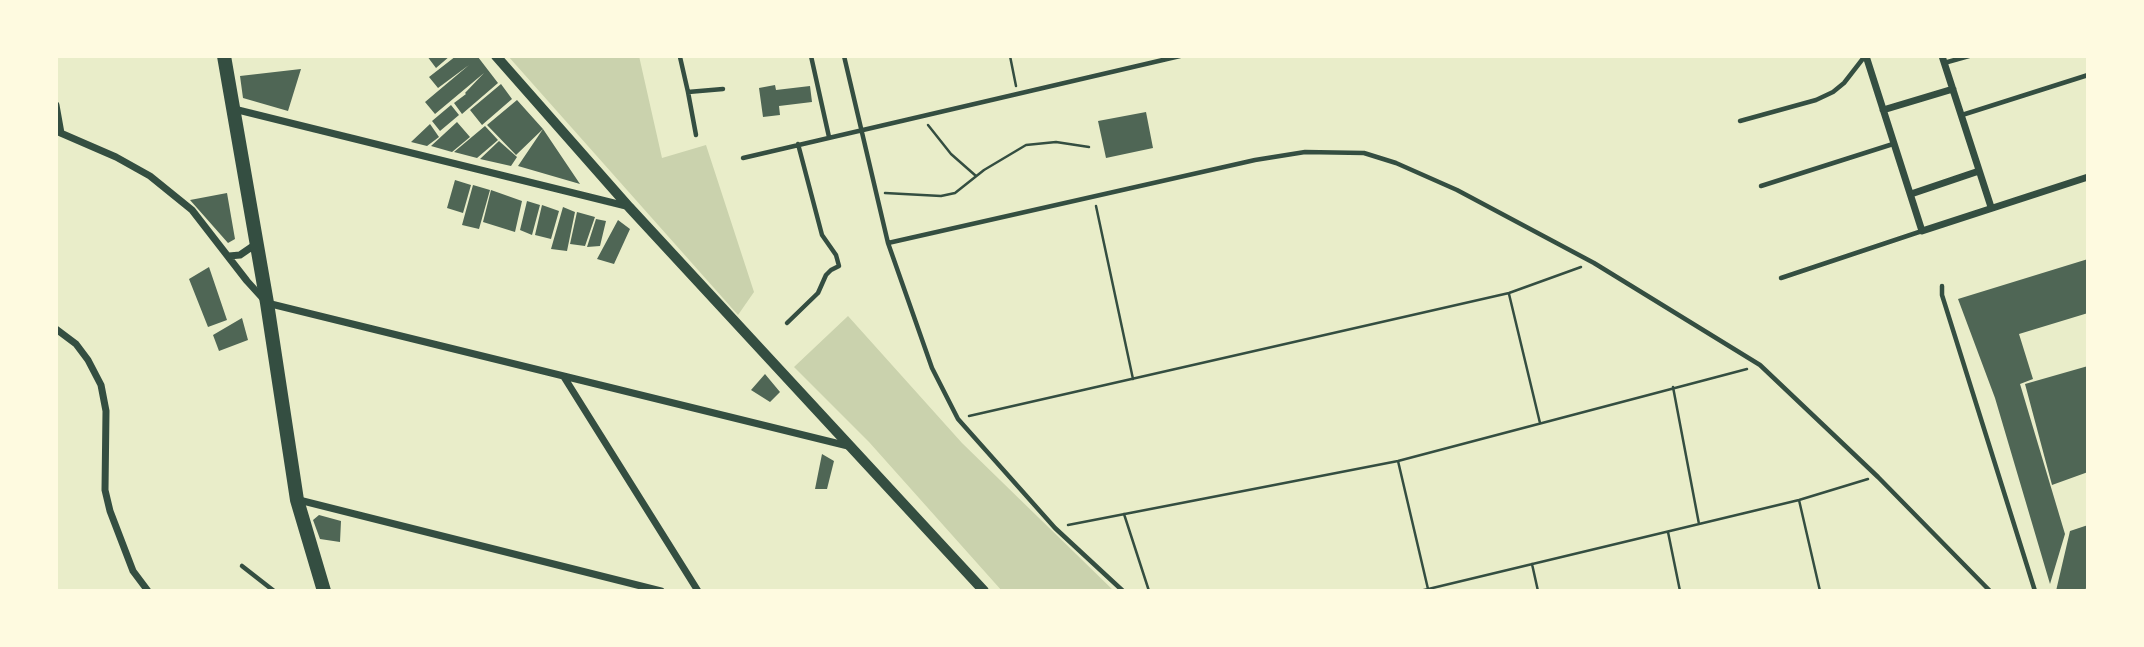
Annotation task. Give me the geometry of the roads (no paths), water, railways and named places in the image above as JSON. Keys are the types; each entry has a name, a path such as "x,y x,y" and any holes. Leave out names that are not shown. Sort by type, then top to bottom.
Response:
{"main road":[{"path":"224,56 267,303 297,500 323,591"}],"street":[{"path":"496,56 629,207 984,591"},
{"path":"1866,56 1922,230 2088,177"},
{"path":"1943,60 1992,207"},
{"path":"1883,110 1953,89"},
{"path":"56,105 58,132 116,157 150,176 192,211 267,303 848,446"},
{"path":"233,108 629,207"},
{"path":"1911,194 1979,171"},
{"path":"229,256 240,255 256,244"},
{"path":"56,329 76,344 101,385 106,411 106,490 110,511 133,571 148,591"},
{"path":"564,377 698,591"},
{"path":"297,500 662,591"}],"lane":[{"path":"811,56 829,137"},
{"path":"844,56 888,243 932,368 958,419 1055,528 1123,591"},
{"path":"743,158 1180,56"},
{"path":"1740,121 1816,100 1833,92 1866,56"},
{"path":"1943,60 1969,56"},
{"path":"681,57 696,135"},
{"path":"1961,116 2088,75"},
{"path":"688,92 723,89"},
{"path":"787,323 818,293 831,270 839,266 836,256 822,235 799,144"},
{"path":"1761,186 1894,144"},
{"path":"888,243 1255,160 1306,152 1364,153 1396,163 1457,190 1594,263 1760,365 1878,477 1990,591"},
{"path":"1781,278 1922,230"},
{"path":"1942,286 1942,295 2035,591"},
{"path":"242,565 274,591"}]}
